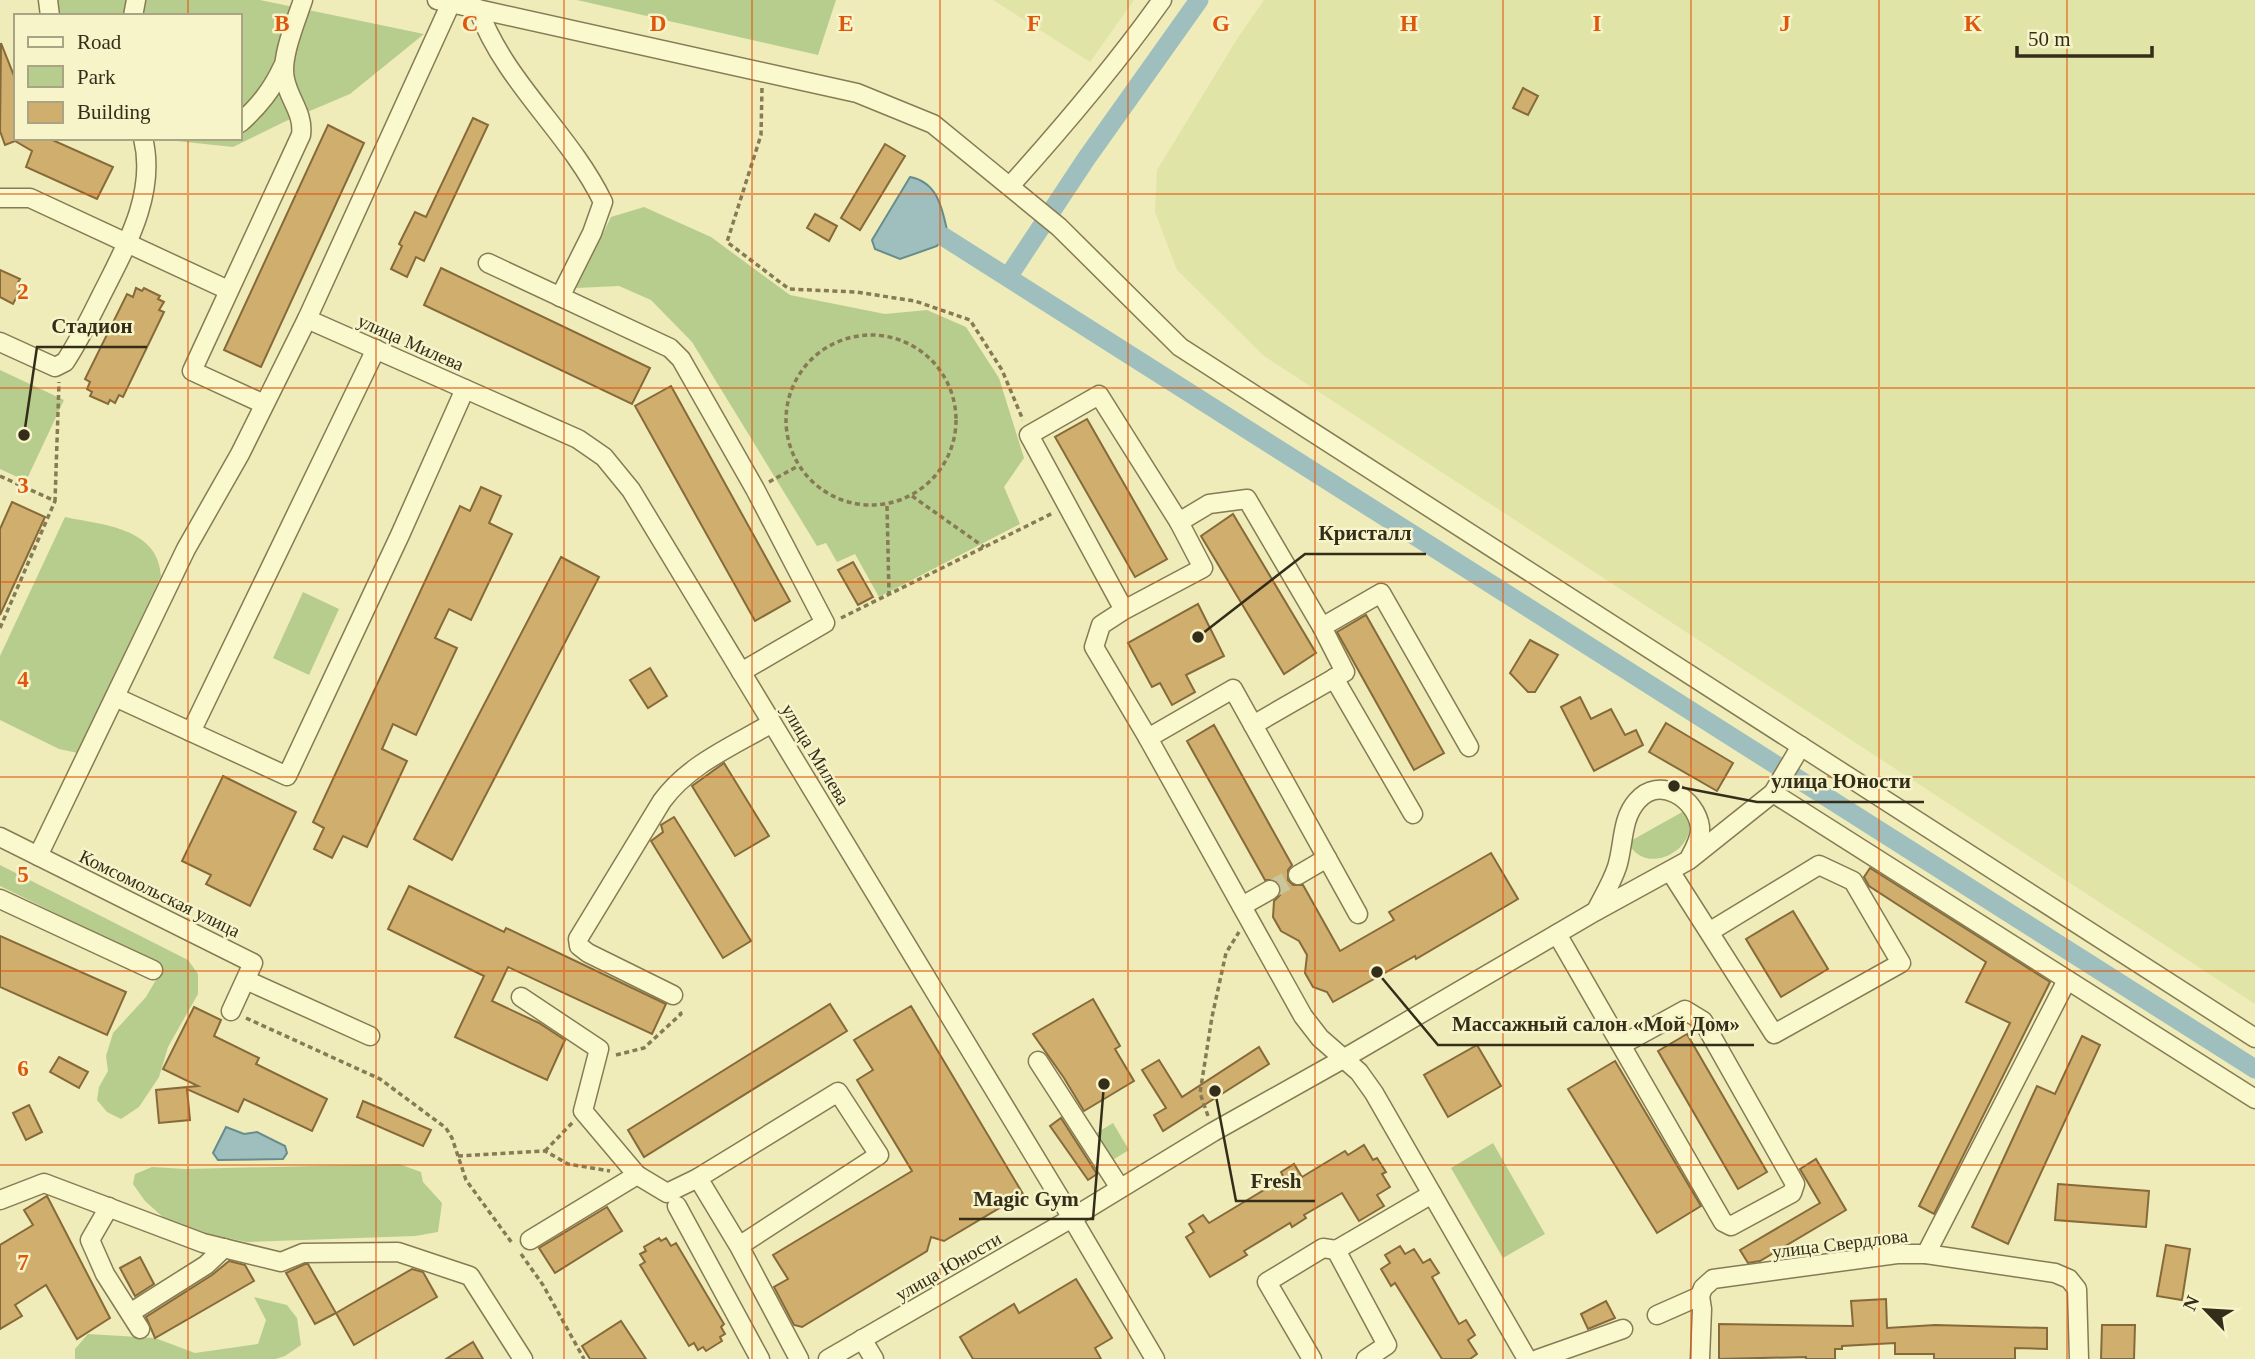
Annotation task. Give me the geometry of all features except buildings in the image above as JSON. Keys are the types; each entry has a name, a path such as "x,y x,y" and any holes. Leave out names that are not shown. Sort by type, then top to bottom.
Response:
{"street":[{"path":"242,121 259,106 273,87 283,66 303,0"},
{"path":"1010,186 1075,114 1126,51 1162,0"},
{"path":"38,856 186,549 240,454 307,318 444,1 857,93 933,124 1059,228 1180,347 1799,750 2255,1038"},
{"path":"478,9 488,37 510,71 589,177 603,201 597,221 560,297"},
{"path":"264,404 192,371 300,135 302,123 289,92 283,66"},
{"path":"0,342 55,367 61,366 74,350 128,243 143,200 147,164 143,140"},
{"path":"0,198 30,198 228,290"},
{"path":"488,262 670,348 681,359 755,489 825,623 741,672"},
{"name":"улица Милева","path":"307,318 578,439 604,457 631,490 1155,1359"},
{"path":"191,732 376,349"},
{"path":"115,697 287,776 465,389"},
{"path":"1124,610 1029,435 1099,395 1179,522 1203,568 1101,625 1094,647 1148,738 1303,1016 1320,1038 1359,1072 1374,1093 1527,1359"},
{"path":"1179,522 1209,504 1247,499 1322,627 1345,672 1253,726"},
{"path":"1322,627 1381,593 1469,747"},
{"path":"1334,678 1413,814"},
{"path":"1148,738 1233,689 1358,914"},
{"path":"673,995 588,953 579,946 578,939 676,782 693,769 772,723"},
{"path":"1799,750 1775,790 2255,1099"},
{"path":"1596,911 1616,867 1627,818 1639,798 1651,791 1662,789 1678,794 1688,801 1696,812 1700,829 1689,860"},
{"name":"улица Юности","path":"828,1359 1072,1218 1213,1132 1689,860 1775,790"},
{"name":"Комсомольская улица","path":"0,837 253,962 246,980"},
{"path":"1298,875 1327,858"},
{"path":"1670,871 1774,1034 1901,963 1853,881 1819,865 1709,932"},
{"path":"1245,912 1270,890"},
{"path":"0,899 153,970"},
{"path":"1557,934 1723,1222 1731,1226 1792,1193 1796,1184 1703,1021 1685,1010 1621,1045"},
{"path":"1926,1254 2067,979"},
{"path":"231,1011 246,980 370,1036"},
{"path":"521,997 599,1049 583,1111 637,1175 667,1193 698,1178 838,1093 878,1155 739,1246"},
{"path":"1038,1061 1120,1188"},
{"path":"530,1240 637,1175"},
{"path":"698,1178 739,1246 799,1359"},
{"path":"0,1200 44,1183 203,1243 281,1262 303,1253 397,1252 470,1276 523,1359"},
{"path":"1312,1359 1267,1282 1323,1248 1336,1250 1432,1194"},
{"path":"677,1206 760,1359"},
{"path":"109,1207 90,1240 105,1274 140,1329"},
{"path":"130,1313 206,1265 224,1248"},
{"path":"1336,1250 1387,1345 1366,1359"},
{"name":"улица Свердлова","path":"1657,1315 1700,1296 1703,1288 1713,1279 1897,1254 1926,1254 2056,1273 2069,1279 2077,1289 2079,1359"},
{"path":"1700,1296 1700,1359"},
{"path":"1538,1359 1623,1329"},
{"path":"862,1339 874,1359"}],"path":[{"path":"762,72 761,135 727,242 789,289 856,292 915,301 970,320 1002,370 1029,435"},
{"path":"867,335 886,336 921,351 946,379 953,397 955,435 949,453 934,477 911,495 887,505 856,504 838,499 821,489 798,466 789,443 787,405 802,370 815,356 839,342 867,335"},
{"path":"0,628 55,501 61,366"},
{"path":"755,489 798,466"},
{"path":"0,476 55,501"},
{"path":"911,495 984,547"},
{"path":"887,505 889,594"},
{"path":"825,623 842,618 1068,506"},
{"path":"1213,1132 1200,1093 1226,953 1245,912"},
{"path":"596,1059 645,1048 681,1014 673,995"},
{"path":"231,1011 380,1079 446,1128 453,1138 466,1180 543,1285 584,1359"},
{"path":"545,1151 583,1111"},
{"path":"458,1156 545,1151 568,1164 637,1175"}],"green space":[{"path":"52,0 260,0 424,34 350,94 233,147 167,140 242,140 242,14 55,14"},
{"path":"577,0 836,0 818,55"},
{"path":"993,0 1134,0 1090,62"},
{"path":"1264,0 2255,0 2255,1004 1264,356 1177,270 1155,212 1157,170"},
{"path":"644,207 711,237 790,295 885,314 927,310 966,327 999,378 1024,458 1004,487 1020,524 879,597 855,554 837,562 826,543 817,546 692,342 651,300 619,286 576,288 611,217"},
{"path":"0,370 64,400 26,481 0,469"},
{"path":"65,517 111,526 139,538 150,547 158,560 161,576 78,753 59,749 0,720 0,656"},
{"path":"303,592 339,609 309,675 273,658"},
{"path":"1684,811 1689,822 1689,832 1682,846 1669,855 1646,858 1637,854 1627,843"},
{"path":"0,865 188,960 198,974 198,994 168,1047 159,1077 139,1107 121,1119 107,1112 97,1100 99,1087 108,1071 106,1056 113,1033 146,997 157,978 155,962 0,886"},
{"path":"1113,1123 1129,1150 1106,1164 1090,1137"},
{"path":"1493,1143 1545,1234 1503,1258 1451,1168"},
{"path":"399,1164 421,1172 423,1182 442,1203 438,1232 415,1236 247,1242 174,1227 145,1201 133,1184 135,1174 152,1167 185,1169"},
{"path":"254,1297 287,1305 297,1318 301,1345 276,1359 75,1359 75,1349 88,1334 155,1338 195,1353 258,1344 266,1320"}],"water":[{"path":"910,177 926,184 937,197 947,230 937,246 900,259 875,249 872,240"},
{"path":"226,1127 244,1134 257,1132 285,1146 287,1153 283,1159 218,1160 213,1153"}],"waterway":[{"path":"1008,277 1086,159 1199,0"},
{"path":"944,237 2255,1069"}],"tunnel":[{"path":"1270,890 1298,875"}],"place":[{"name":"Стадион","path":"24,435"},
{"name":"Кристалл","path":"1198,637"},
{"name":"улица Юности","path":"1674,786"},
{"name":"Массажный салон «Мой Дом»","path":"1377,972"},
{"name":"Magic Gym","path":"1104,1084"},
{"name":"Fresh","path":"1215,1091"}]}
